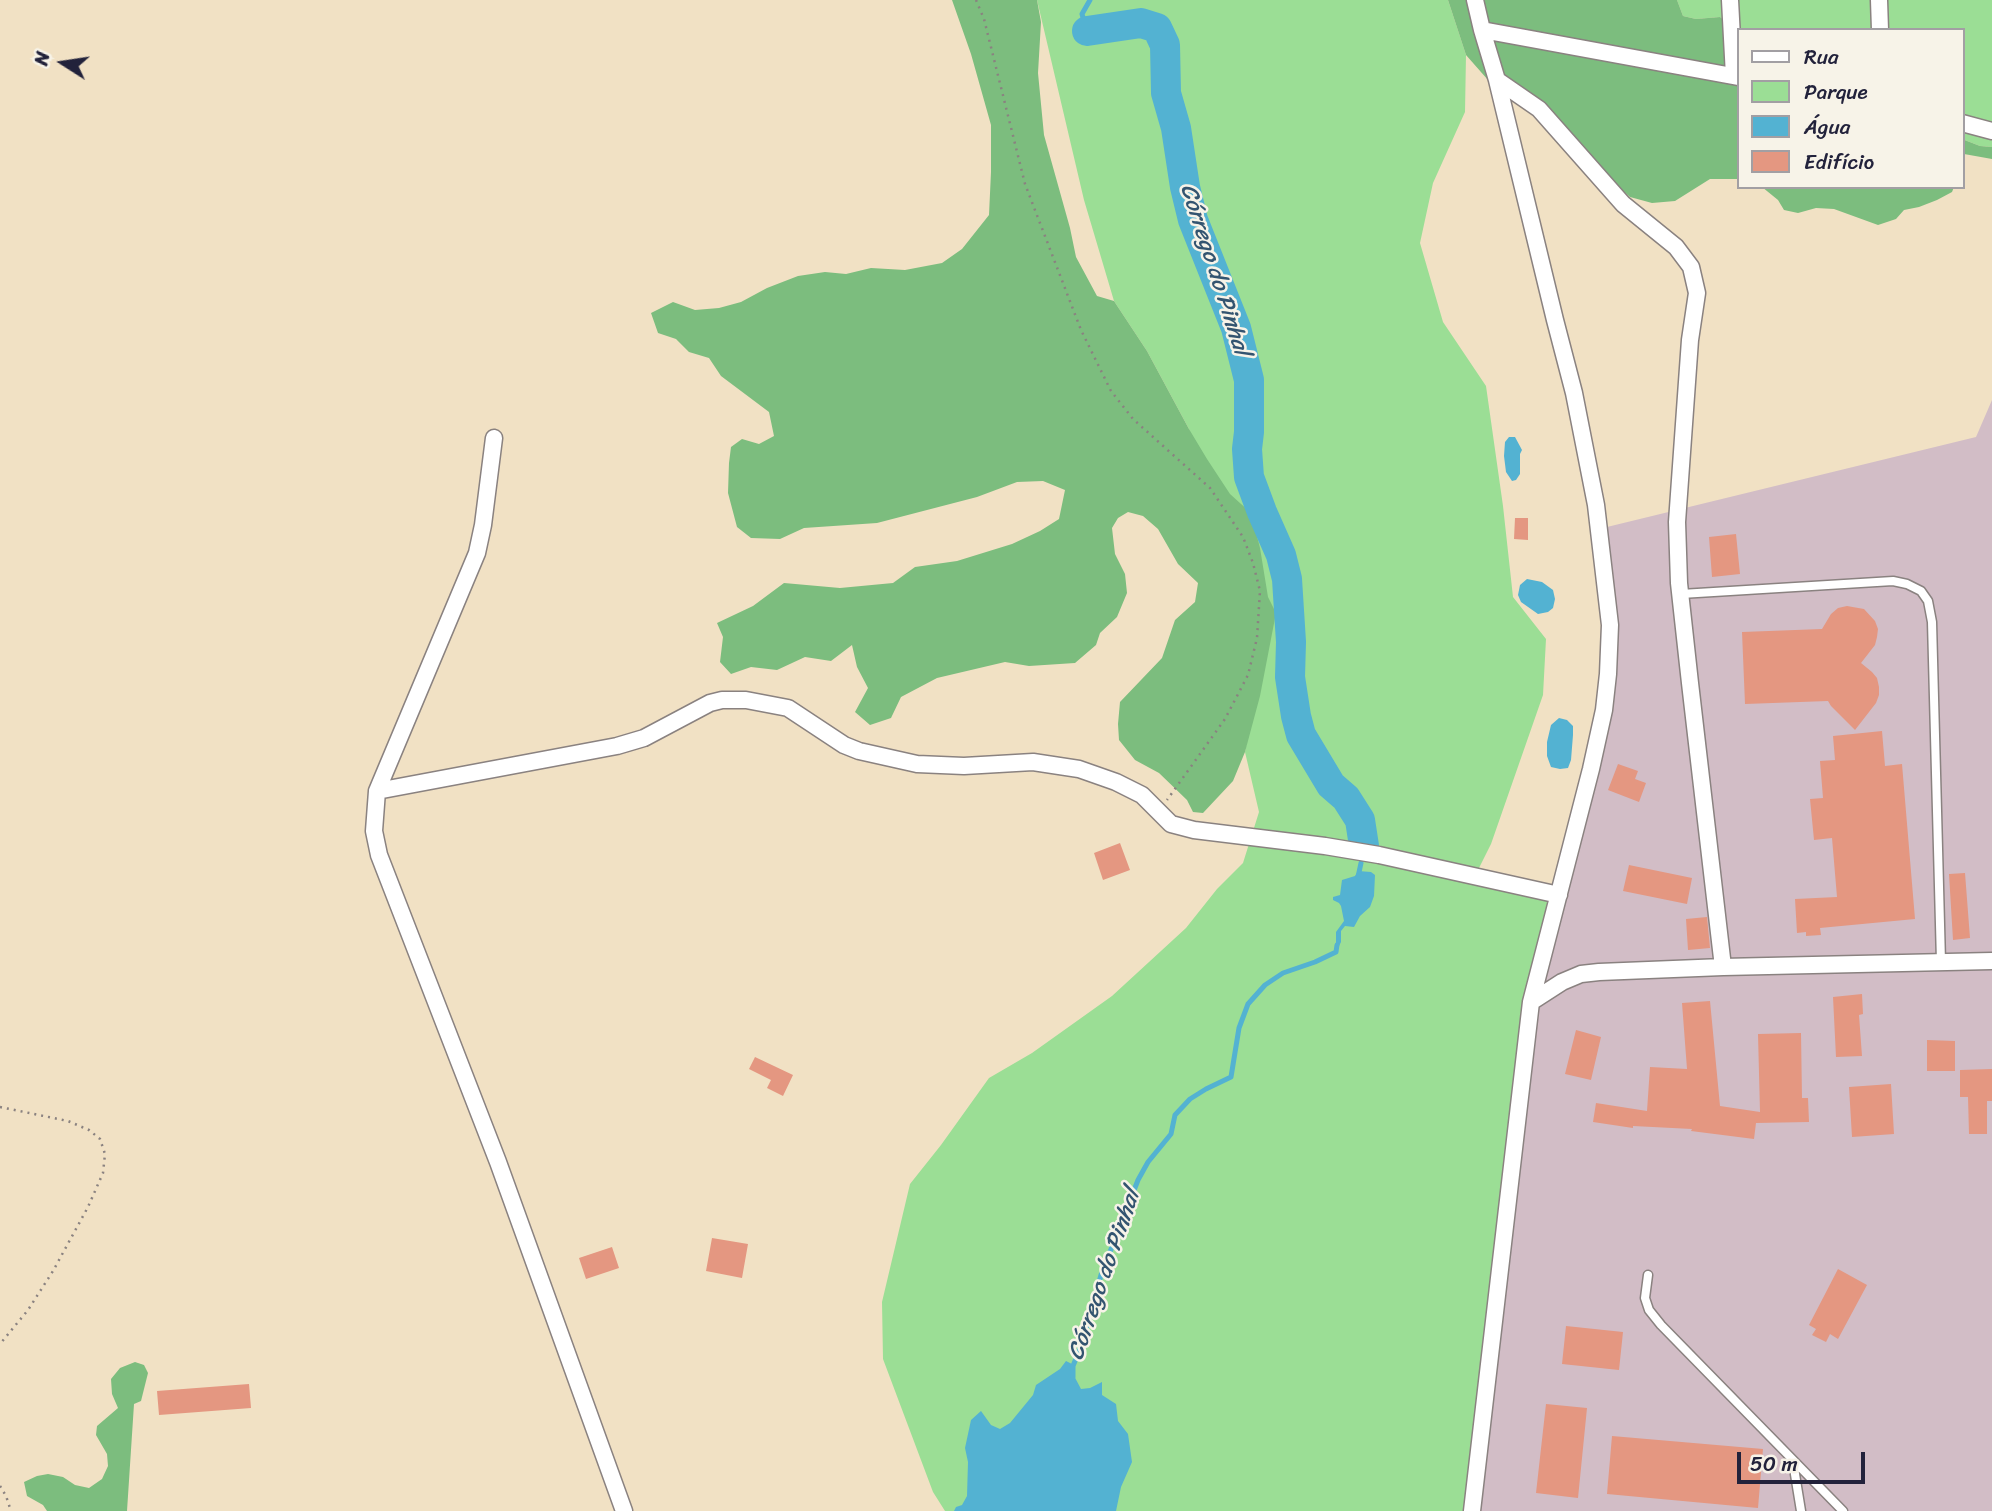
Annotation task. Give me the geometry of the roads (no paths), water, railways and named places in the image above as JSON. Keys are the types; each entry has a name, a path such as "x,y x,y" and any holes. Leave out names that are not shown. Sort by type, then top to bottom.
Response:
{"street":[{"path":"1472,1511 1531,1002 1604,710 1610,625 1596,505 1574,393 1475,0"},
{"path":"1482,30 1736,76 1730,0"},
{"path":"1879,0 1880,28"},
{"path":"1497,80 1539,109 1623,204 1676,247 1691,267 1697,293 1690,340 1677,522 1681,594 1723,967"},
{"path":"1964,124 1992,131"},
{"path":"494,438 477,552 377,790 374,831 379,855 498,1163 624,1511"},
{"path":"377,790 617,746 644,738 710,703 746,700 788,708 851,748 917,764 964,766 1033,762 1079,769 1142,795 1171,824 1194,830 1365,853 1559,895"},
{"path":"1531,1002 1562,982 1581,974 1599,972 1992,961"}],"lane":[{"path":"1681,594 1893,580 1921,592 1928,601 1932,622 1941,963"},
{"path":"1648,1275 1645,1298 1649,1310 1661,1325 1843,1511"},
{"path":"1793,1460 1801,1511"}],"water":[{"path":"1509,437 1515,437 1522,450 1520,474 1512,481 1506,472 1504,456 1505,442"},
{"path":"1527,579 1542,582 1553,590 1553,608 1548,612 1538,614 1521,602 1518,595 1520,585"},
{"path":"1559,718 1567,720 1573,726 1571,760 1568,768 1560,769 1551,767 1547,756 1551,725"},
{"path":"1358,871 1375,875 1374,896 1370,907 1360,916 1354,927 1345,926 1341,931 1341,942 1336,952 1336,932 1344,921 1341,906 1333,897 1340,895 1342,880 1355,876"},
{"path":"1066,1361 1072,1364 1072,1372 1081,1389 1102,1382 1102,1395 1116,1404 1118,1421 1128,1434 1132,1462 1121,1487 1116,1511 954,1511 962,1505 967,1496 968,1462 965,1448 971,1420 981,1411 991,1425 1000,1429 1010,1423 1033,1395 1036,1385 1060,1369"}],"waterway":[{"name":"Córrego do Pinhal","path":"1087,31 1082,14 1090,0"},
{"name":"Córrego do Pinhal","path":"1087,31 1141,23 1157,28 1165,45 1166,93 1176,128 1193,220 1236,328 1249,380 1249,477 1281,555 1287,579 1290,677 1296,716 1301,735 1331,785 1346,798 1360,820 1364,846"},
{"name":"Córrego do Pinhal","path":"1358,877 1361,863"},
{"name":"Córrego do Pinhal","path":"1073,1377 1073,1366 1083,1341 1101,1275 1138,1180 1148,1162 1171,1134 1175,1115 1190,1099 1231,1077 1239,1028 1248,1004 1265,985 1283,973 1336,952 1337,945"}]}
